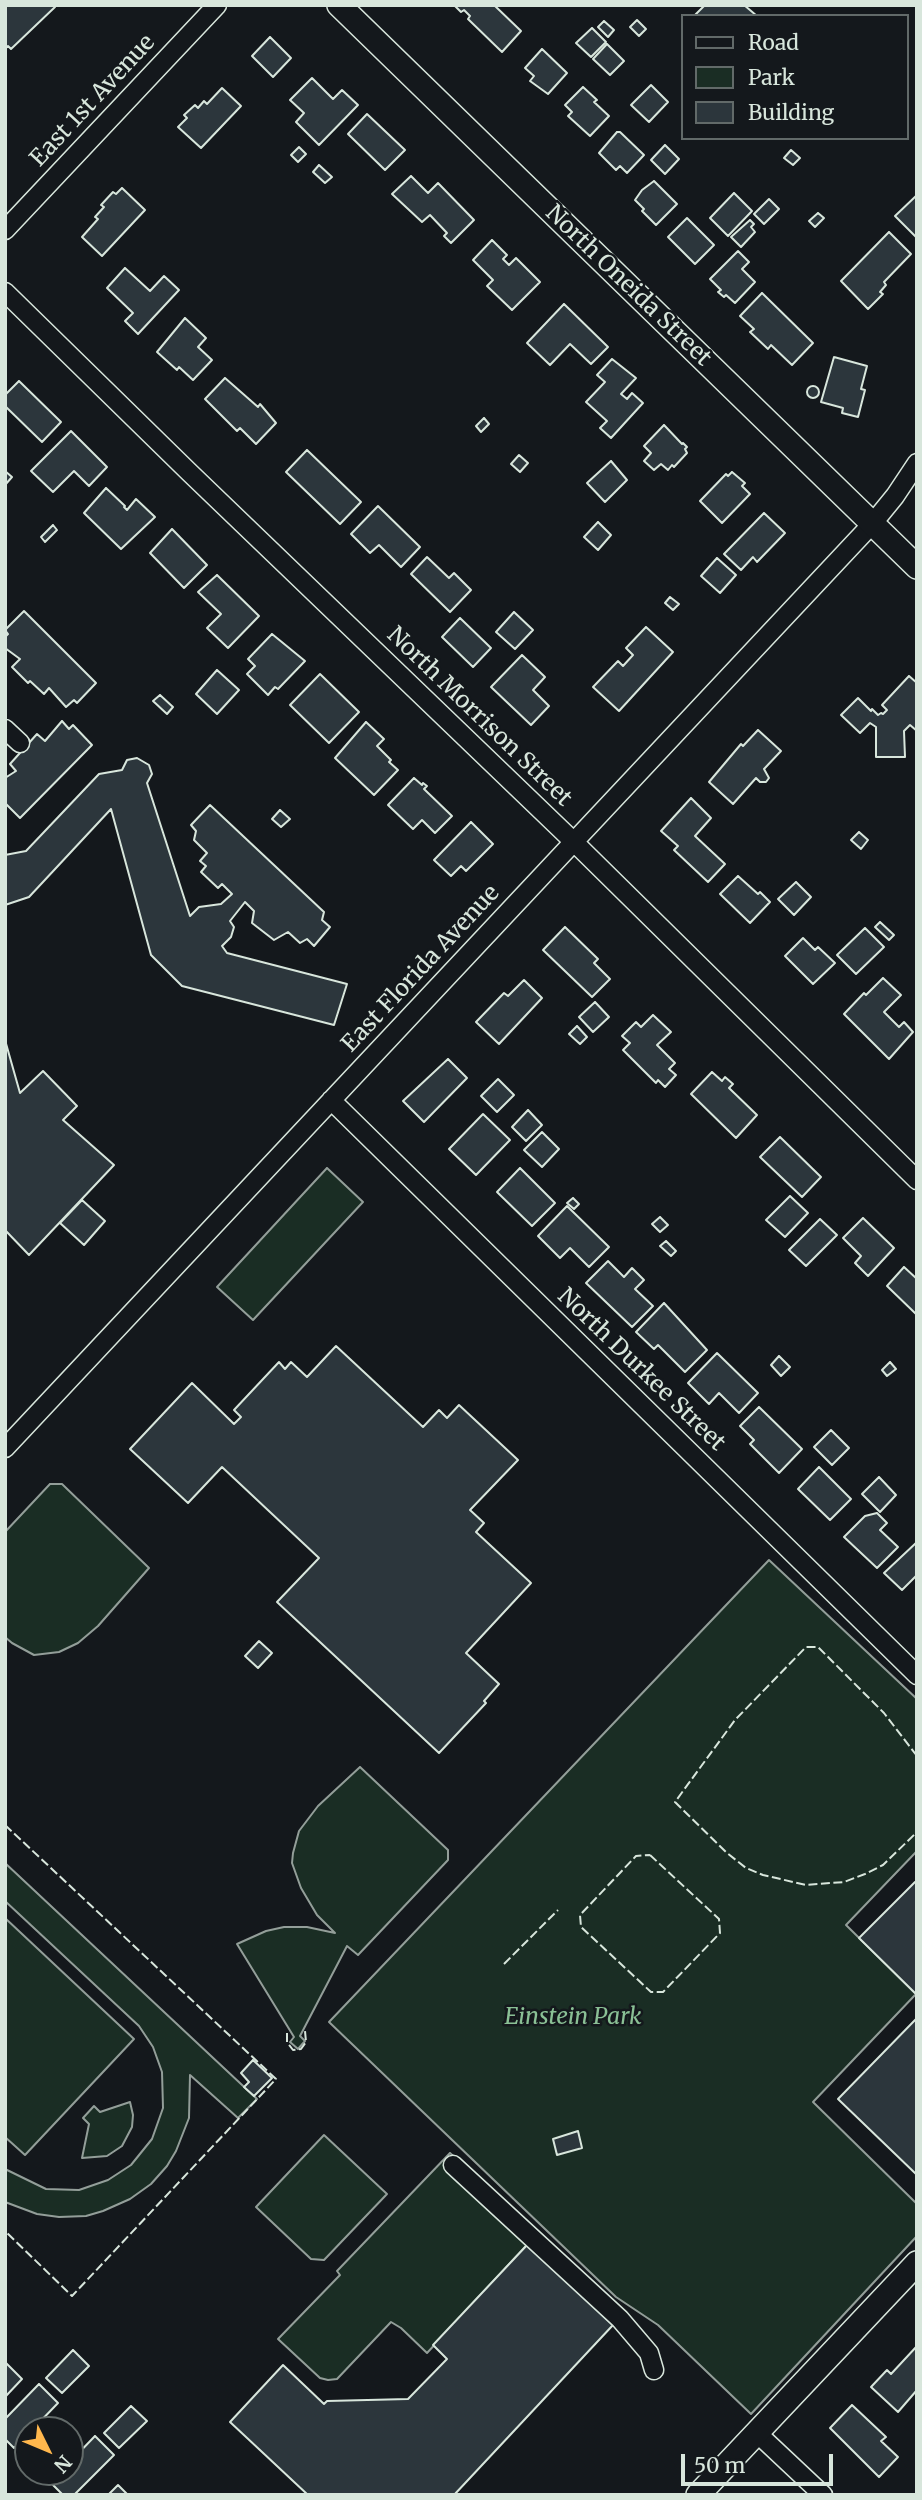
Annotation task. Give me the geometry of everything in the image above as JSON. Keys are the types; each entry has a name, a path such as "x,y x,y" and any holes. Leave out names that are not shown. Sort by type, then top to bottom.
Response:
{"street":[{"name":"East 1st Avenue","path":"5,230 217,5"},
{"name":"North Oneida Street","path":"339,5 917,567"},
{"name":"North Morrison Street","path":"5,292 575,842 917,1180"},
{"name":"East Florida Avenue","path":"5,1448 873,523 917,463"},
{"path":"5,729 20,743"},
{"name":"North Durkee Street","path":"331,1100 917,1675"},
{"path":"453,2165 620,2319 649,2353 654,2370"},
{"path":"698,2495 917,2263"},
{"path":"757,2433 823,2495"}],"green space":[{"path":"327,1168 363,1202 253,1320 217,1287"},
{"path":"50,1484 62,1484 149,1568 98,1626 78,1643 59,1652 34,1655 5,1637 5,1532"},
{"name":"Einstein Park","path":"769,1560 917,1699 917,1851 846,1925 916,1994 813,2102 917,2204 917,2236 751,2414 658,2325 616,2297 329,2022"},
{"path":"360,1767 448,1850 448,1860 358,1955 347,1946 300,2036 305,2041 298,2049 290,2042 294,2037 237,1944 266,1931 284,1927 307,1927 335,1933 317,1915 301,1888 292,1863 293,1853 299,1831 318,1806"},
{"path":"5,1863 257,2099 238,2118 190,2075 189,2118 167,2166 151,2184 130,2199 86,2216 59,2217 37,2214 5,2202 5,2169 46,2189 79,2190 108,2180 131,2165 152,2139 163,2108 162,2072 153,2047 139,2026 5,1901"},
{"path":"5,1918 134,2039 25,2155 5,2137"},
{"path":"130,2102 132,2127 122,2146 107,2156 82,2158 89,2124 83,2118 94,2106 100,2112"},
{"path":"324,2135 387,2194 324,2260 311,2259 256,2207"},
{"path":"450,2153 537,2234 427,2353 391,2322 337,2379 320,2378 278,2339 340,2275 337,2271"}],"building":[{"path":"5,5 55,7 11,49 8,46 5,49"},
{"path":"454,5 494,5 521,31 502,52 468,19 470,16 464,10 461,12"},
{"path":"705,5 744,5 755,14 696,14"},
{"path":"637,20 646,29 639,36 630,27"},
{"path":"604,21 614,30 608,37 598,27"},
{"path":"592,28 606,42 591,57 576,43"},
{"path":"270,37 291,58 273,77 252,56"},
{"path":"607,44 624,61 610,75 593,59"},
{"path":"542,49 567,73 548,94 530,81 534,76 525,68"},
{"path":"312,78 333,99 342,90 358,105 319,145 296,122 304,113 290,100"},
{"path":"651,85 668,102 649,122 631,105"},
{"path":"583,87 609,116 590,136 568,116 572,112 565,105"},
{"path":"222,88 241,106 201,148 178,127 187,118 184,115 195,105 198,108 204,101 207,104"},
{"path":"367,114 405,150 385,170 348,134"},
{"path":"617,132 644,155 627,173 620,166 616,170 599,153"},
{"path":"665,145 679,159 665,174 651,160"},
{"path":"299,147 306,154 298,162 291,155"},
{"path":"791,150 800,158 793,165 784,158"},
{"path":"319,165 332,177 325,183 313,172"},
{"path":"411,176 428,193 438,183 474,220 451,243 444,236 447,233 430,215 422,222 392,194"},
{"path":"654,181 677,204 656,225 635,200 642,190"},
{"path":"122,188 145,210 102,256 82,237 98,219 95,217 104,207 101,205 113,192 116,194"},
{"path":"734,193 752,211 728,236 710,218"},
{"path":"917,195 917,238 895,216"},
{"path":"769,199 779,209 764,224 754,214"},
{"path":"818,213 824,218 815,227 809,221"},
{"path":"687,218 714,245 695,264 668,237"},
{"path":"750,220 754,224 751,227 755,232 741,247 731,237"},
{"path":"889,232 911,254 884,282 886,285 880,292 883,294 868,309 841,281"},
{"path":"492,240 507,255 503,259 509,265 516,258 540,282 512,310 487,286 493,280 473,260"},
{"path":"738,251 749,262 742,269 755,282 735,303 718,292 721,290 710,279"},
{"path":"125,268 150,291 164,276 179,290 138,334 125,321 133,313 107,288"},
{"path":"762,293 813,343 792,365 771,345 768,349 750,332 754,329 740,316"},
{"path":"564,304 608,347 591,364 570,344 550,365 527,343"},
{"path":"185,318 206,338 198,347 212,360 193,380 157,352"},
{"path":"834,357 867,366 861,389 865,390 858,417 842,413 843,408 821,402"},
{"path":"612,359 636,378 621,394 627,399 632,393 643,403 611,438 600,428 607,421 586,402 605,382 597,375"},
{"path":"225,378 258,407 260,404 276,423 256,444 240,428 237,431 205,399"},
{"path":"19,381 61,422 42,442 5,406 5,395"},
{"path":"813,386 819,392 813,398 807,392"},
{"path":"484,418 489,424 481,432 476,426"},
{"path":"664,425 687,447 687,453 674,467 672,465 668,470 661,464 654,470 644,461 651,453 644,446"},
{"path":"71,431 107,467 89,486 74,471 53,492 31,471"},
{"path":"307,450 361,502 340,524 286,472"},
{"path":"519,455 528,463 520,472 511,464"},
{"path":"611,461 627,480 605,502 587,483"},
{"path":"5,471 12,477 5,485"},
{"path":"732,472 745,483 742,486 750,494 722,523 700,501 726,474 728,476"},
{"path":"106,488 127,510 136,499 155,517 121,549 84,513"},
{"path":"378,506 420,547 401,567 379,545 370,553 351,534"},
{"path":"764,513 785,533 757,562 753,557 741,570 724,554"},
{"path":"598,522 611,535 598,550 584,537"},
{"path":"53,525 57,530 45,542 41,537"},
{"path":"172,529 207,565 184,588 150,553"},
{"path":"427,557 449,578 454,573 471,590 450,612 411,574"},
{"path":"717,558 736,575 720,593 701,576"},
{"path":"217,575 259,616 228,648 207,628 221,614 198,592"},
{"path":"670,597 679,604 673,610 665,603"},
{"path":"24,611 96,683 77,703 74,700 66,707 49,688 44,694 12,667 20,659 5,648 5,637 8,634 5,630"},
{"path":"514,612 533,630 515,649 496,632"},
{"path":"460,618 491,648 473,667 442,637"},
{"path":"646,627 673,652 619,711 593,687 618,661 623,666 633,655 626,648"},
{"path":"272,634 305,661 278,689 275,687 268,695 247,674 255,666 248,659"},
{"path":"522,655 545,677 533,690 549,706 531,725 491,687"},
{"path":"217,670 239,690 217,714 196,694"},
{"path":"320,674 359,712 329,743 290,705"},
{"path":"909,676 917,683 917,731 910,725 904,731 905,757 876,757 876,727 870,723 860,733 841,715 858,698 871,711 872,709 878,715 883,714 887,710 882,705"},
{"path":"160,695 173,707 167,714 153,701"},
{"path":"62,721 69,729 73,725 92,745 20,818 5,803 5,778 16,771 10,764 37,734 45,741"},
{"path":"366,722 384,739 377,746 398,770 374,795 335,758"},
{"path":"758,730 781,751 764,769 769,778 766,782 760,782 756,778 733,804 709,782 741,744 743,746"},
{"path":"137,758 149,765 152,774 147,783 190,916 199,907 221,904 232,894 222,884 218,888 201,872 206,866 200,861 207,853 194,840 196,831 191,825 210,805 324,912 322,920 330,927 314,946 307,939 300,943 288,932 274,940 252,923 254,911 245,902 230,921 234,927 231,937 222,946 227,953 347,984 334,1025 182,986 151,955 111,809 29,897 5,905 5,855 26,851 99,774 122,770 127,760"},
{"path":"414,778 427,786 424,789 452,816 435,833 422,820 413,829 388,805"},
{"path":"691,798 711,818 695,836 725,864 708,882 674,850 678,846 661,831"},
{"path":"280,810 290,819 281,827 272,819"},
{"path":"471,822 493,844 466,871 461,866 451,876 434,860"},
{"path":"859,832 868,840 861,849 851,840"},
{"path":"738,876 770,902 750,923 720,894"},
{"path":"796,882 811,897 794,915 778,899"},
{"path":"880,922 894,935 889,940 875,927"},
{"path":"565,927 598,959 594,963 610,979 592,997 543,950"},
{"path":"865,928 884,947 856,974 837,955"},
{"path":"803,938 815,950 818,947 835,963 813,984 785,956"},
{"path":"883,978 901,995 884,1012 899,1027 904,1022 913,1032 889,1059 844,1014"},
{"path":"524,980 542,998 499,1044 476,1022 504,993 508,996"},
{"path":"595,1002 609,1017 593,1032 579,1017"},
{"path":"653,1015 671,1032 657,1045 675,1063 669,1069 676,1075 665,1087 658,1080 656,1083 623,1050 630,1043 622,1036 636,1022 641,1027"},
{"path":"577,1026 587,1037 580,1044 569,1034"},
{"path":"5,1040 20,1093 43,1071 77,1106 63,1120 114,1165 29,1255 5,1230"},
{"path":"448,1059 467,1078 424,1122 403,1101"},
{"path":"712,1072 722,1081 725,1077 733,1084 729,1088 757,1115 736,1138 691,1094"},
{"path":"498,1079 514,1095 497,1112 481,1096"},
{"path":"528,1110 542,1125 526,1141 512,1127"},
{"path":"483,1114 510,1140 476,1175 449,1149"},
{"path":"542,1132 559,1149 542,1167 524,1150"},
{"path":"780,1137 821,1177 802,1197 760,1157"},
{"path":"520,1168 555,1203 532,1226 497,1192"},
{"path":"790,1196 808,1213 785,1237 766,1220"},
{"path":"573,1198 579,1204 574,1209 567,1203"},
{"path":"82,1200 105,1221 84,1245 60,1223"},
{"path":"567,1206 609,1247 589,1267 570,1248 560,1258 538,1236"},
{"path":"660,1217 668,1225 660,1232 652,1224"},
{"path":"863,1218 894,1248 868,1276 855,1263 861,1256 843,1238"},
{"path":"820,1219 837,1235 806,1266 789,1250"},
{"path":"666,1241 676,1251 671,1256 660,1246"},
{"path":"608,1261 624,1277 632,1268 644,1280 635,1289 653,1306 632,1327 586,1283"},
{"path":"904,1267 917,1279 917,1315 887,1286"},
{"path":"664,1303 707,1350 685,1372 658,1345 654,1349 636,1332"},
{"path":"336,1346 423,1427 439,1410 447,1418 459,1405 518,1460 470,1510 484,1523 476,1532 531,1583 466,1653 499,1684 484,1701 486,1703 439,1753 277,1602 319,1558 222,1467 188,1503 130,1449 192,1383 234,1424 241,1417 234,1410 279,1362 285,1369 291,1362 307,1377"},
{"path":"717,1353 758,1393 739,1413 719,1393 709,1404 688,1383"},
{"path":"779,1356 790,1367 781,1376 771,1365"},
{"path":"890,1362 896,1369 887,1376 882,1370"},
{"path":"759,1407 802,1449 779,1473 750,1444 754,1440 740,1426"},
{"path":"831,1430 849,1448 832,1465 814,1447"},
{"path":"819,1467 851,1499 830,1520 798,1489"},
{"path":"879,1477 896,1495 880,1512 862,1494"},
{"path":"877,1513 887,1523 880,1530 898,1547 877,1568 844,1537 865,1516"},
{"path":"917,1542 917,1575 902,1590 884,1573"},
{"path":"259,1641 272,1653 258,1668 245,1656"},
{"path":"915,1882 917,1884 916,1994 859,1938"},
{"path":"917,2018 917,2175 838,2099"},
{"path":"253,2060 272,2078 254,2096 244,2087 249,2082 241,2073"},
{"path":"578,2131 582,2148 557,2155 553,2139"},
{"path":"528,2244 613,2325 454,2495 308,2495 230,2422 283,2365 324,2404 327,2401 408,2399 447,2359 433,2345"},
{"path":"917,2346 917,2390 898,2412 871,2387 887,2370 891,2374"},
{"path":"73,2350 89,2366 62,2393 46,2378"},
{"path":"5,2362 22,2379 5,2397"},
{"path":"39,2384 58,2403 45,2416 14,2416 14,2448 5,2439 5,2419"},
{"path":"852,2405 886,2437 881,2441 898,2457 879,2477 830,2428"},
{"path":"131,2406 147,2421 119,2448 104,2433"},
{"path":"95,2436 114,2455 84,2485 84,2447"},
{"path":"118,2485 128,2495 108,2495"},
{"path":"54,2486 83,2486 74,2495 63,2495"}],"fence":[{"path":"917,1756 884,1713 818,1647 806,1647 735,1720 675,1802 746,1868 763,1875 806,1885 844,1882 865,1874 883,1865 917,1832"},
{"path":"5,1825 276,2079 72,2296 5,2231"},
{"path":"650,1855 719,1919 720,1933 663,1992 651,1992 581,1927 580,1915 636,1856 650,1855"},
{"path":"504,1964 558,1910"},
{"path":"287,2033 287,2042 293,2050 301,2049 306,2042 305,2031"}]}
